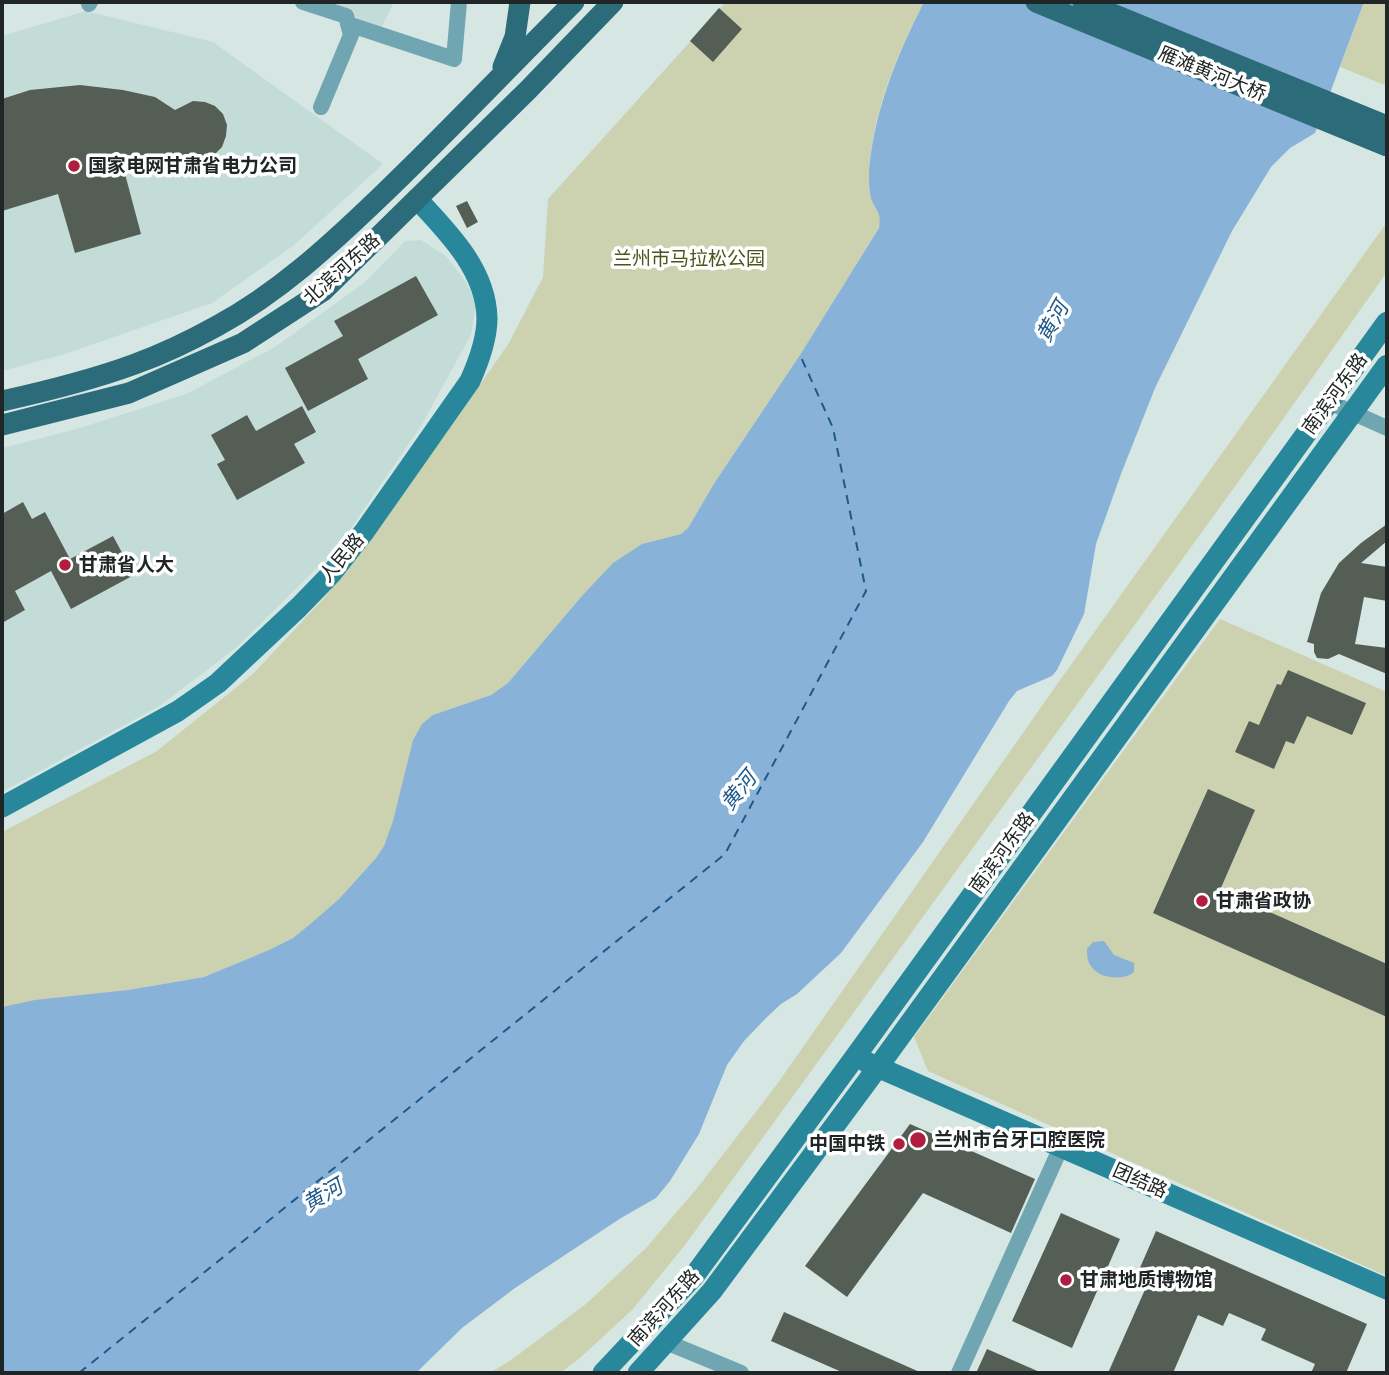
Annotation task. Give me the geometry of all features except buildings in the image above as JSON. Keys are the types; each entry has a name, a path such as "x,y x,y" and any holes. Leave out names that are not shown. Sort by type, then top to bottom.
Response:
{"main road":[{"path":"498,79 515,37 520,2"},
{"name":"北滨河东路","path":"2,425 129,393 243,344 323,291 528,90 613,2"},
{"name":"雁滩黄河大桥","path":"1036,2 1376,125"},
{"name":"雁滩黄河大桥","path":"1083,2 1376,125 1387,146"},
{"path":"563,6 583,33"},
{"name":"北滨河东路","path":"2,401 136,364 171,350 219,325 276,289 334,241 417,161 498,79 563,6"},
{"path":"1376,125 1387,155"},
{"name":"人民路","path":"2,807 178,711 218,683 251,653 331,574 364,532 470,381 484,340 487,318 483,295 465,255 417,199"},
{"name":"南滨河东路","path":"603,1373 694,1276 1387,322"},
{"name":"南滨河东路","path":"638,1373 712,1291 878,1067 1387,365"},
{"name":"团结路","path":"855,1057 1387,1289"}],"street":[{"path":"303,2 346,16 351,34 321,107"},
{"path":"348,23 454,59 459,2"},
{"path":"1329,402 1387,428"},
{"path":"958,1373 1061,1147"},
{"path":"666,1342 741,1373"}],"shaded area":[{"path":"317,2 394,2 381,28"},
{"path":"86,11 213,42 383,164 293,246 212,303 62,355 2,371 2,36"},
{"path":"421,240 446,256 466,282 476,303 471,335 421,426 338,547 237,647 161,705 2,792 2,448 80,428 186,394 275,347 364,283 405,241"}],"green space":[{"name":"兰州市马拉松公园","path":"726,2 924,2 896,63 875,127 869,174 872,200 880,217 879,228 688,528 681,534 642,544 581,597 508,683 491,695 433,715 384,846 339,899 293,938 204,977 2,1007 2,832 157,751 253,674 325,597 445,435 509,343 543,277 548,199"},
{"path":"1364,2 1387,2 1387,86 1340,67"},
{"path":"1387,222 1387,272 1252,463 685,1245 632,1310 560,1373 490,1373 586,1304 646,1248 698,1187 775,1087 1053,690"},
{"path":"1220,619 1387,692 1387,1276 928,1071 914,1037"}],"water":[{"name":"黄河","path":"924,2 1364,2 1315,133 1290,148 1271,167 1232,231 1155,388 1096,544 1084,614 1057,670 1052,676 1017,691 1009,701 923,842 841,953 797,994 781,1004 744,1041 727,1065 699,1134 670,1181 656,1198 515,1288 462,1328 416,1373 2,1373 2,1007 204,977 293,938 339,899 384,846 413,740 422,724 433,715 491,695 508,683 613,563 642,544 681,534 688,528 879,228 879,214 871,198 869,181 876,127 896,63"},
{"path":"1104,941 1114,955 1134,963 1134,972 1124,977 1112,977 1095,970 1089,962 1087,949 1093,942"}],"ferry route":[{"path":"79,1373 725,854 866,591 833,428 800,355"}],"place":[{"name":"国家电网甘肃省电力公司","path":"74,166"},
{"name":"甘肃省人大","path":"65,565"},
{"name":"甘肃省政协","path":"1202,901"},
{"name":"兰州市台牙口腔医院","path":"918,1140"},
{"name":"中国中铁","path":"899,1144"},
{"name":"甘肃地质博物馆","path":"1066,1280"}]}
